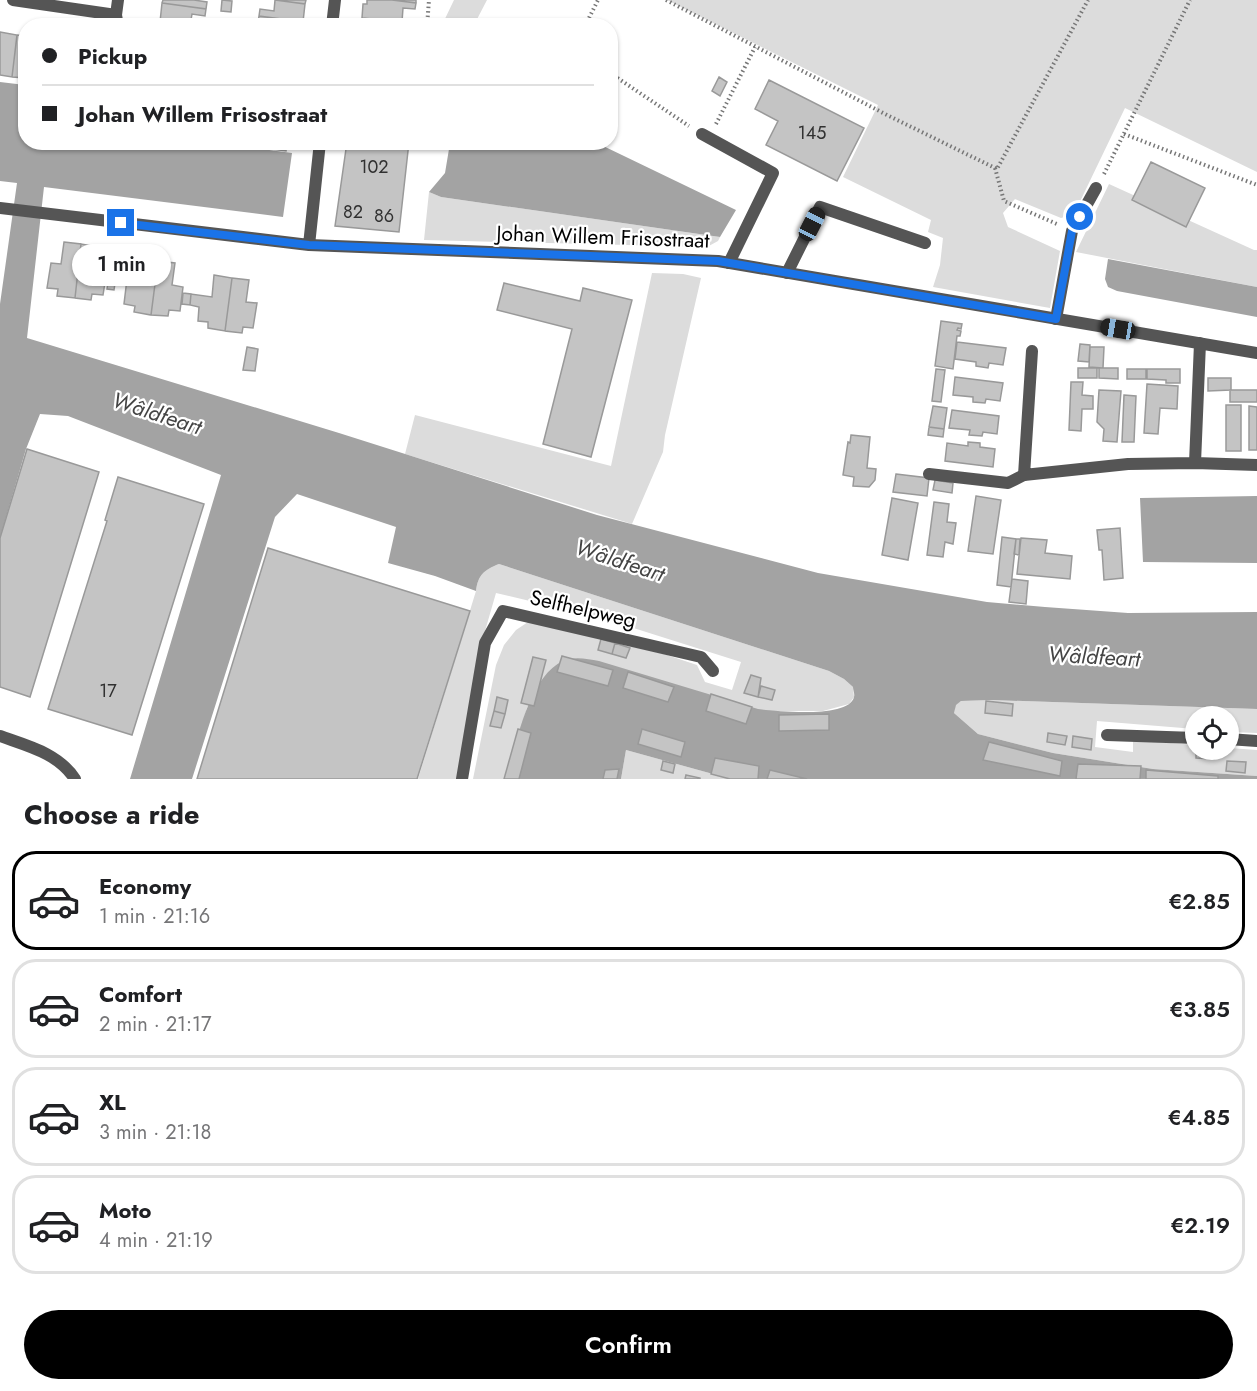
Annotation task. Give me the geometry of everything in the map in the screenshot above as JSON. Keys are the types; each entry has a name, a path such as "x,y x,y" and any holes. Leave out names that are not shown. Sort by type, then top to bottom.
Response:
{"street":[{"path":"13,0 107,18"},
{"path":"117,18 118,0"},
{"path":"333,18 335,0"},
{"path":"706,136 773,173 729,263"},
{"path":"309,245 319,150"},
{"path":"1056,319 1072,231 1096,188"},
{"path":"787,273 820,207 926,243"},
{"name":"Johan Willem Frisostraat","path":"0,208 309,245 729,263 1257,353"},
{"path":"1195,463 1200,343"},
{"path":"1024,475 1032,351"},
{"path":"929,474 1008,483 1024,475 1128,464 1257,465"},
{"name":"Selfhelpweg","path":"462,779 485,643 503,611 701,657 713,671"},
{"path":"1107,735 1185,738"},
{"path":"0,736 54,757 69,770 75,779"},
{"path":"1239,740 1257,741"}],"path":[{"path":"428,18 429,0"},
{"path":"589,18 598,0"},
{"path":"666,0 997,169 1088,0"},
{"path":"1096,188 1190,0"},
{"path":"618,78 706,136 755,47"},
{"path":"1124,134 1257,185"},
{"path":"995,167 1004,201 1072,231"}],"shaded area":[{"path":"454,0 487,0 478,18 445,18"},
{"path":"667,0 1257,0 1257,172 1125,108 1074,214 1061,218 1015,199 1003,213 1008,227 1060,251 1050,308 933,287 940,265 943,238 928,232 931,220 843,177 878,105"},
{"path":"1109,184 1257,250 1257,287 1076,252"},
{"path":"429,192 441,197 720,237 718,241 707,247 424,240"},
{"path":"652,273 683,274 701,278 663,452 632,524 405,454 415,415 611,466"},
{"path":"499,564 829,671 853,687 854,697 849,704 823,711 774,711 538,686 527,708 506,779 473,779 496,665 504,645 516,630 528,622 664,654 697,665 705,682 732,690 741,662 605,619 496,593 485,631 457,779 418,779 478,581 489,568"},
{"path":"961,701 1185,707 1185,728 1097,721 1095,747 1133,752 1133,740 1185,744 1185,760 1239,760 1239,749 1257,750 1257,776 1153,769 1053,753 978,734 954,713 955,705"},
{"path":"1239,708 1257,709 1257,733 1239,732"},
{"path":"626,750 731,779 621,779"}],"water":[{"name":"Wâldfeart","path":"0,82 18,84 18,150 269,150 292,153 283,217 44,187 27,338 597,515 818,573 987,602 1128,613 1257,612 1257,709 1239,708 1239,706 1185,707 991,700 961,701 956,705 954,713 978,734 1053,753 1153,769 1257,776 1257,779 731,779 626,750 621,779 506,779 519,731 532,696 551,669 568,659 581,658 599,661 767,710 810,712 839,708 849,704 854,697 853,687 829,671 499,564 489,568 483,574 478,581 476,591 435,576 388,563 396,527 297,494 275,517 192,779 130,779 221,475 68,416 40,414 26,449 0,538 0,304 17,183 0,181"},
{"path":"449,150 612,150 736,210 720,237 441,197 429,192 445,173"},
{"path":"1108,259 1257,287 1257,317 1117,291 1108,287 1105,279"},
{"path":"1257,496 1257,563 1143,562 1140,498"}],"building":[{"path":"163,0 207,2 206,9 162,3"},
{"path":"222,0 232,1 231,12 221,11"},
{"path":"275,0 305,4 303,18 259,16 260,9 274,11"},
{"path":"276,0 306,0 305,4"},
{"path":"367,0 416,3 415,9 403,8 402,18 362,18 363,4 367,4"},
{"path":"392,0 416,0 416,3"},
{"path":"162,3 206,9 205,16 192,14 191,18 160,18"},
{"path":"0,32 17,35 12,77 0,75"},
{"path":"17,35 18,35 18,77 12,77"},
{"path":"719,77 727,82 720,96 712,91"},
{"path":"769,80 864,128 837,181 766,145 778,121 755,109"},
{"path":"346,150 408,150 399,232 335,226"},
{"path":"1151,162 1205,188 1186,227 1132,200"},
{"path":"64,242 81,244 75,298 57,296 58,289 47,288 51,263 61,264"},
{"path":"81,244 98,247 96,269 107,270 103,295 92,294 91,300 75,298"},
{"path":"141,259 158,261 151,315 134,312 135,306 124,304 127,279 138,281"},
{"path":"158,261 175,263 172,285 183,287 180,311 169,310 168,316 151,315"},
{"path":"214,275 232,278 225,331 208,328 208,322 198,321 199,307 190,305 191,294 212,297"},
{"path":"109,276 116,277 114,290 107,289"},
{"path":"232,278 249,280 246,302 257,303 253,328 243,327 242,333 225,331"},
{"path":"504,283 580,301 583,288 632,300 591,457 543,444 572,329 497,310"},
{"path":"183,293 191,294 190,305 182,304"},
{"path":"941,321 962,324 961,329 957,330 961,331 960,336 957,336 953,369 935,366"},
{"path":"957,342 1006,348 1003,365 989,363 988,368 976,366 976,362 955,359"},
{"path":"1080,344 1090,345 1089,362 1078,361"},
{"path":"247,347 258,349 255,371 243,370"},
{"path":"1090,347 1104,347 1103,368 1089,367"},
{"path":"1078,368 1097,368 1097,378 1078,378"},
{"path":"1099,368 1118,368 1118,379 1099,378"},
{"path":"936,369 945,370 941,402 932,401"},
{"path":"1127,369 1146,369 1146,379 1127,379"},
{"path":"1147,369 1180,369 1180,383 1147,379"},
{"path":"955,377 1003,383 1000,401 986,399 985,403 973,402 973,397 953,395"},
{"path":"1208,378 1231,378 1231,390 1208,391"},
{"path":"1071,382 1083,382 1082,395 1093,396 1093,409 1082,409 1081,431 1069,430"},
{"path":"1147,384 1178,386 1177,409 1160,408 1158,434 1144,433"},
{"path":"1099,390 1121,391 1117,442 1103,441 1104,429 1097,422"},
{"path":"1230,390 1257,390 1257,402 1230,402"},
{"path":"1124,395 1136,396 1134,442 1122,442"},
{"path":"1226,405 1241,405 1241,451 1226,451"},
{"path":"933,406 947,408 944,429 929,427"},
{"path":"1249,406 1257,407 1257,450 1249,450"},
{"path":"952,410 999,416 997,434 983,432 982,436 969,435 970,430 949,428"},
{"path":"929,427 944,429 943,437 928,435"},
{"path":"851,435 870,437 867,468 876,469 875,480 869,487 853,486 854,477 843,475"},
{"path":"968,442 980,443 980,447 995,449 993,467 945,461 947,443 968,446"},
{"path":"27,449 99,472 30,697 0,687 0,538"},
{"path":"896,474 929,478 927,496 893,492"},
{"path":"118,477 204,504 132,735 48,709 107,521 105,520"},
{"path":"935,480 953,483 952,493 933,490"},
{"path":"976,496 1001,500 993,554 968,551"},
{"path":"892,498 918,503 908,560 882,555"},
{"path":"934,502 949,504 947,522 956,523 953,544 945,542 943,557 927,555"},
{"path":"1120,528 1123,578 1104,580 1102,550 1099,550 1097,530"},
{"path":"1002,537 1016,539 1011,587 997,585"},
{"path":"1021,538 1047,540 1045,553 1072,556 1070,579 1017,574"},
{"path":"1016,539 1020,539 1019,555 1014,554"},
{"path":"268,548 470,611 417,779 197,779"},
{"path":"1012,579 1028,581 1026,604 1009,602"},
{"path":"601,639 615,643 612,654 598,650"},
{"path":"615,643 630,648 626,658 612,654"},
{"path":"562,656 613,670 608,686 557,672"},
{"path":"533,657 546,660 534,706 521,703"},
{"path":"628,672 674,687 668,702 623,688"},
{"path":"751,675 761,678 758,697 744,693"},
{"path":"761,686 775,690 772,700 758,697"},
{"path":"711,694 752,707 746,724 706,711"},
{"path":"497,697 508,700 505,714 494,711"},
{"path":"986,701 1013,704 1012,716 985,713"},
{"path":"494,711 505,714 501,728 490,726"},
{"path":"829,714 829,730 779,731 779,715"},
{"path":"518,729 531,733 519,779 504,779"},
{"path":"642,729 685,742 681,757 638,744"},
{"path":"1048,733 1067,736 1065,745 1047,742"},
{"path":"1073,736 1092,739 1091,750 1072,747"},
{"path":"989,742 1062,761 1060,776 983,760"},
{"path":"715,758 759,766 758,779 730,779 711,774"},
{"path":"663,761 675,764 673,773 661,770"},
{"path":"1227,761 1246,762 1245,773 1226,771"},
{"path":"1078,764 1141,766 1140,779 1076,779"},
{"path":"619,769 617,779 603,779 605,770"},
{"path":"770,770 807,779 767,779"},
{"path":"1146,770 1218,776 1218,779 1146,779"},
{"path":"686,775 700,778 700,779 685,779"}],"route":[{"path":"121,223 309,245 718,261 1056,319 1072,231 1080,217"}]}
